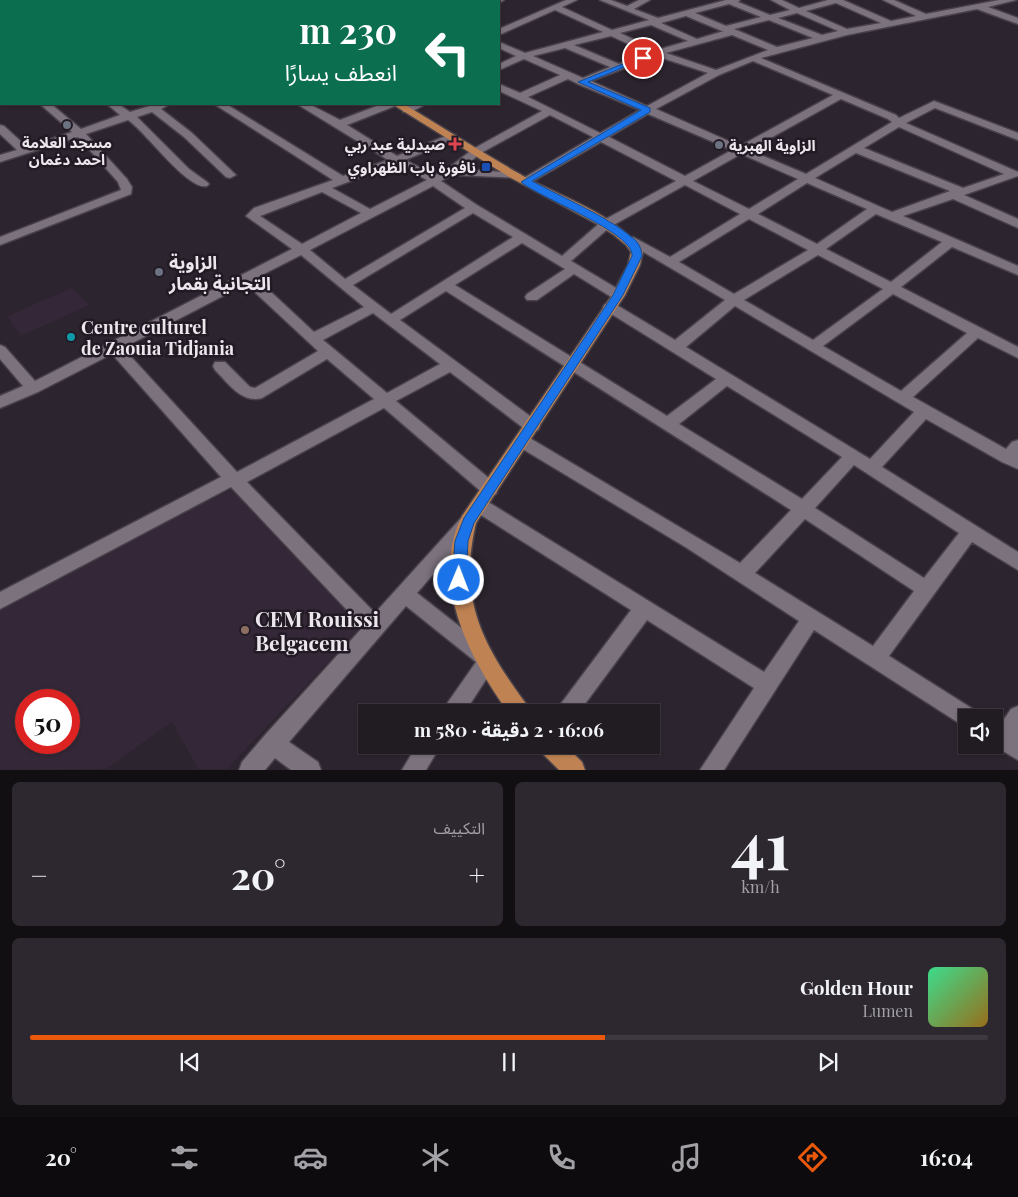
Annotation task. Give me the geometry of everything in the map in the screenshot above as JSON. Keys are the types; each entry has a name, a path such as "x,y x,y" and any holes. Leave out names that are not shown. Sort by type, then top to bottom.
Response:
{"main road":[{"path":"408,106 452,137 521,179 606,224 636,247 637,256 614,301 468,521 462,541 459,580 464,609 483,659 514,704"},
{"path":"558,754 572,769"}],"street":[{"path":"500,32 573,0"},
{"path":"604,0 696,42"},
{"path":"627,9 646,0"},
{"path":"695,0 712,6"},
{"path":"775,0 799,9 846,32"},
{"path":"581,82 656,53 799,9 837,0 889,23"},
{"path":"886,0 926,17"},
{"path":"970,0 1018,21"},
{"path":"450,172 521,179 600,138 716,72 753,58 776,50 846,32 1012,0"},
{"path":"500,67 523,56 733,1 769,18 821,38"},
{"path":"555,8 656,53 716,72"},
{"path":"687,13 776,50"},
{"path":"566,44 616,67"},
{"path":"500,45 1018,271"},
{"path":"753,58 892,117 898,123 1016,174"},
{"path":"520,97 568,75"},
{"path":"500,88 550,111 683,182 750,214 1018,353"},
{"path":"563,261 606,224 841,95"},
{"path":"670,262 898,123 934,104 1018,137"},
{"path":"0,240 127,192 122,181 80,133 46,105"},
{"path":"114,105 130,116 185,171 203,184"},
{"path":"0,159 130,116 157,105 230,175"},
{"path":"221,105 342,181"},
{"path":"306,105 396,160 433,180 473,208 575,268 614,301 676,347 853,456 1018,562"},
{"path":"354,105 368,113"},
{"path":"339,124 388,105"},
{"path":"0,402 114,347 450,172 476,151 550,111"},
{"path":"0,128 25,152"},
{"path":"452,137 253,214 259,222 301,249 344,285 451,365 527,434 811,619 958,711"},
{"path":"856,149 957,193 1018,224"},
{"path":"892,216 1016,174"},
{"path":"322,188 369,213"},
{"path":"344,285 473,208"},
{"path":"676,347 734,300 818,249 875,209"},
{"path":"390,320 522,237"},
{"path":"629,240 670,262 924,411 1015,456"},
{"path":"813,347 950,242"},
{"path":"532,297 575,268"},
{"path":"247,277 313,339 490,489"},
{"path":"445,285 802,508 926,589"},
{"path":"313,339 374,307"},
{"path":"902,398 977,332"},
{"path":"114,347 235,479 375,626"},
{"path":"0,350 32,388"},
{"path":"220,366 246,391 257,394 328,352"},
{"path":"0,601 451,365"},
{"path":"668,424 728,378"},
{"path":"871,468 924,411"},
{"path":"742,574 802,508 853,456"},
{"path":"479,505 766,684"},
{"path":"250,770 468,521"},
{"path":"876,658 970,531"},
{"path":"404,594 483,659 458,704"},
{"path":"573,704 644,608"},
{"path":"711,770 766,684 811,619"},
{"path":"1005,740 1018,716"},
{"path":"273,743 310,770"},
{"path":"413,770 424,754"}],"shaded area":[{"path":"72,288 89,305 21,336 7,316"},
{"path":"240,485 364,624 227,769 198,769 172,722 106,769 0,770 0,605"}],"place":[{"name":"مسجد العلامة احمد دغمان","path":"67,125"},
{"name":"صيدلية عبد ربي","path":"455,144"},
{"name":"الزاوية الهبرية","path":"719,145"},
{"name":"نافورة باب الظهراوي","path":"486,167"},
{"name":"الزاوية التجانية بقمار","path":"159,272"},
{"name":"Centre culturel de Zaouia Tidjania","path":"71,337"},
{"name":"CEM Rouissi Belgacem","path":"245,630"}],"route":[{"path":"459,580 462,541 468,521 618,295 634,265 638,252 634,244 606,224 526,182 647,110 581,82 643,58"}]}
